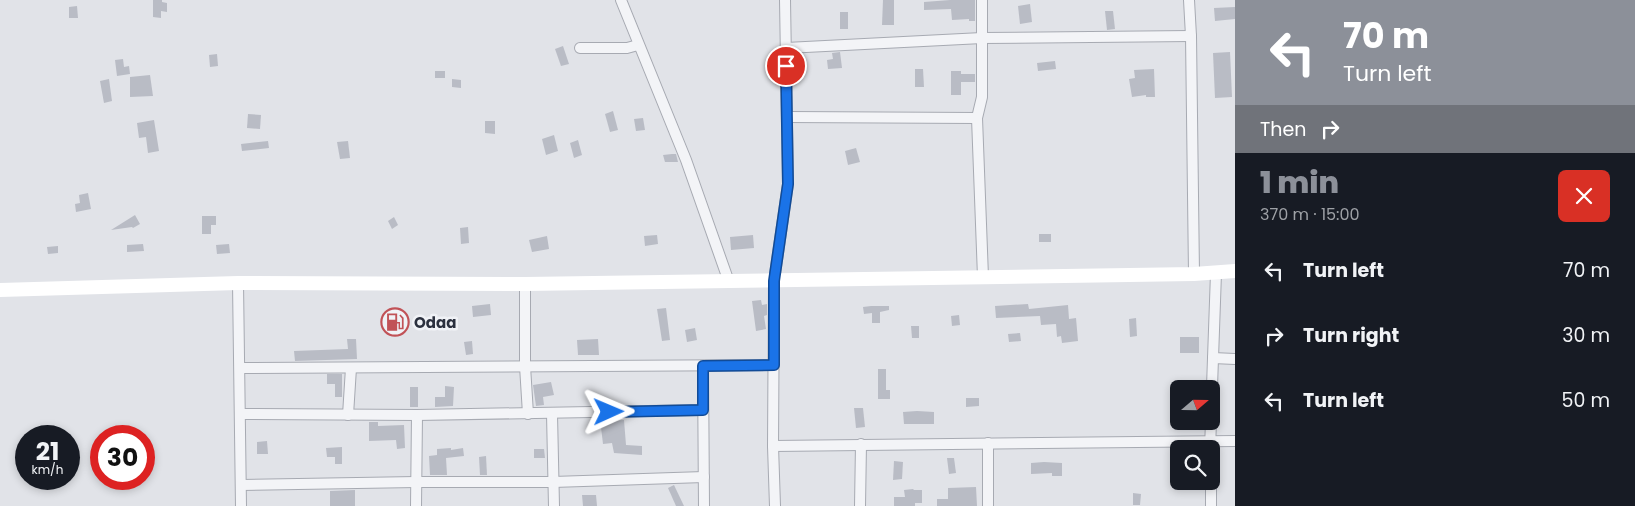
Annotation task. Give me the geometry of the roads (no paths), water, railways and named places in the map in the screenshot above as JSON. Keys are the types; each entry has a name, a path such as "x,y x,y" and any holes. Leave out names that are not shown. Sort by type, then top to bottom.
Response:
{"main road":[{"path":"0,290 238,283 525,284 729,282 1235,272"}],"street":[{"path":"621,0 686,160 729,282"},
{"path":"774,506 774,281 788,184 785,0"},
{"path":"982,0 982,97 977,118 983,277"},
{"path":"1189,0 1194,274"},
{"path":"786,48 982,38 1191,36"},
{"path":"580,48 627,48 638,45"},
{"path":"787,117 977,118"},
{"path":"1212,380 1216,273"},
{"path":"238,283 241,506"},
{"path":"525,284 525,366 528,414"},
{"path":"1213,358 1235,359"},
{"path":"240,368 774,365"},
{"path":"703,366 704,506"},
{"path":"348,415 351,368"},
{"path":"240,414 416,416 703,410"},
{"path":"552,414 554,506"},
{"path":"416,416 416,506"},
{"path":"1220,443 1235,441"},
{"path":"773,446 988,443 1170,445"},
{"path":"988,443 988,506"},
{"path":"860,506 861,444"},
{"path":"241,485 553,482 704,478"},
{"path":"1211,490 1211,506"}],"place":[{"name":"Odaa","path":"395,322"}]}
